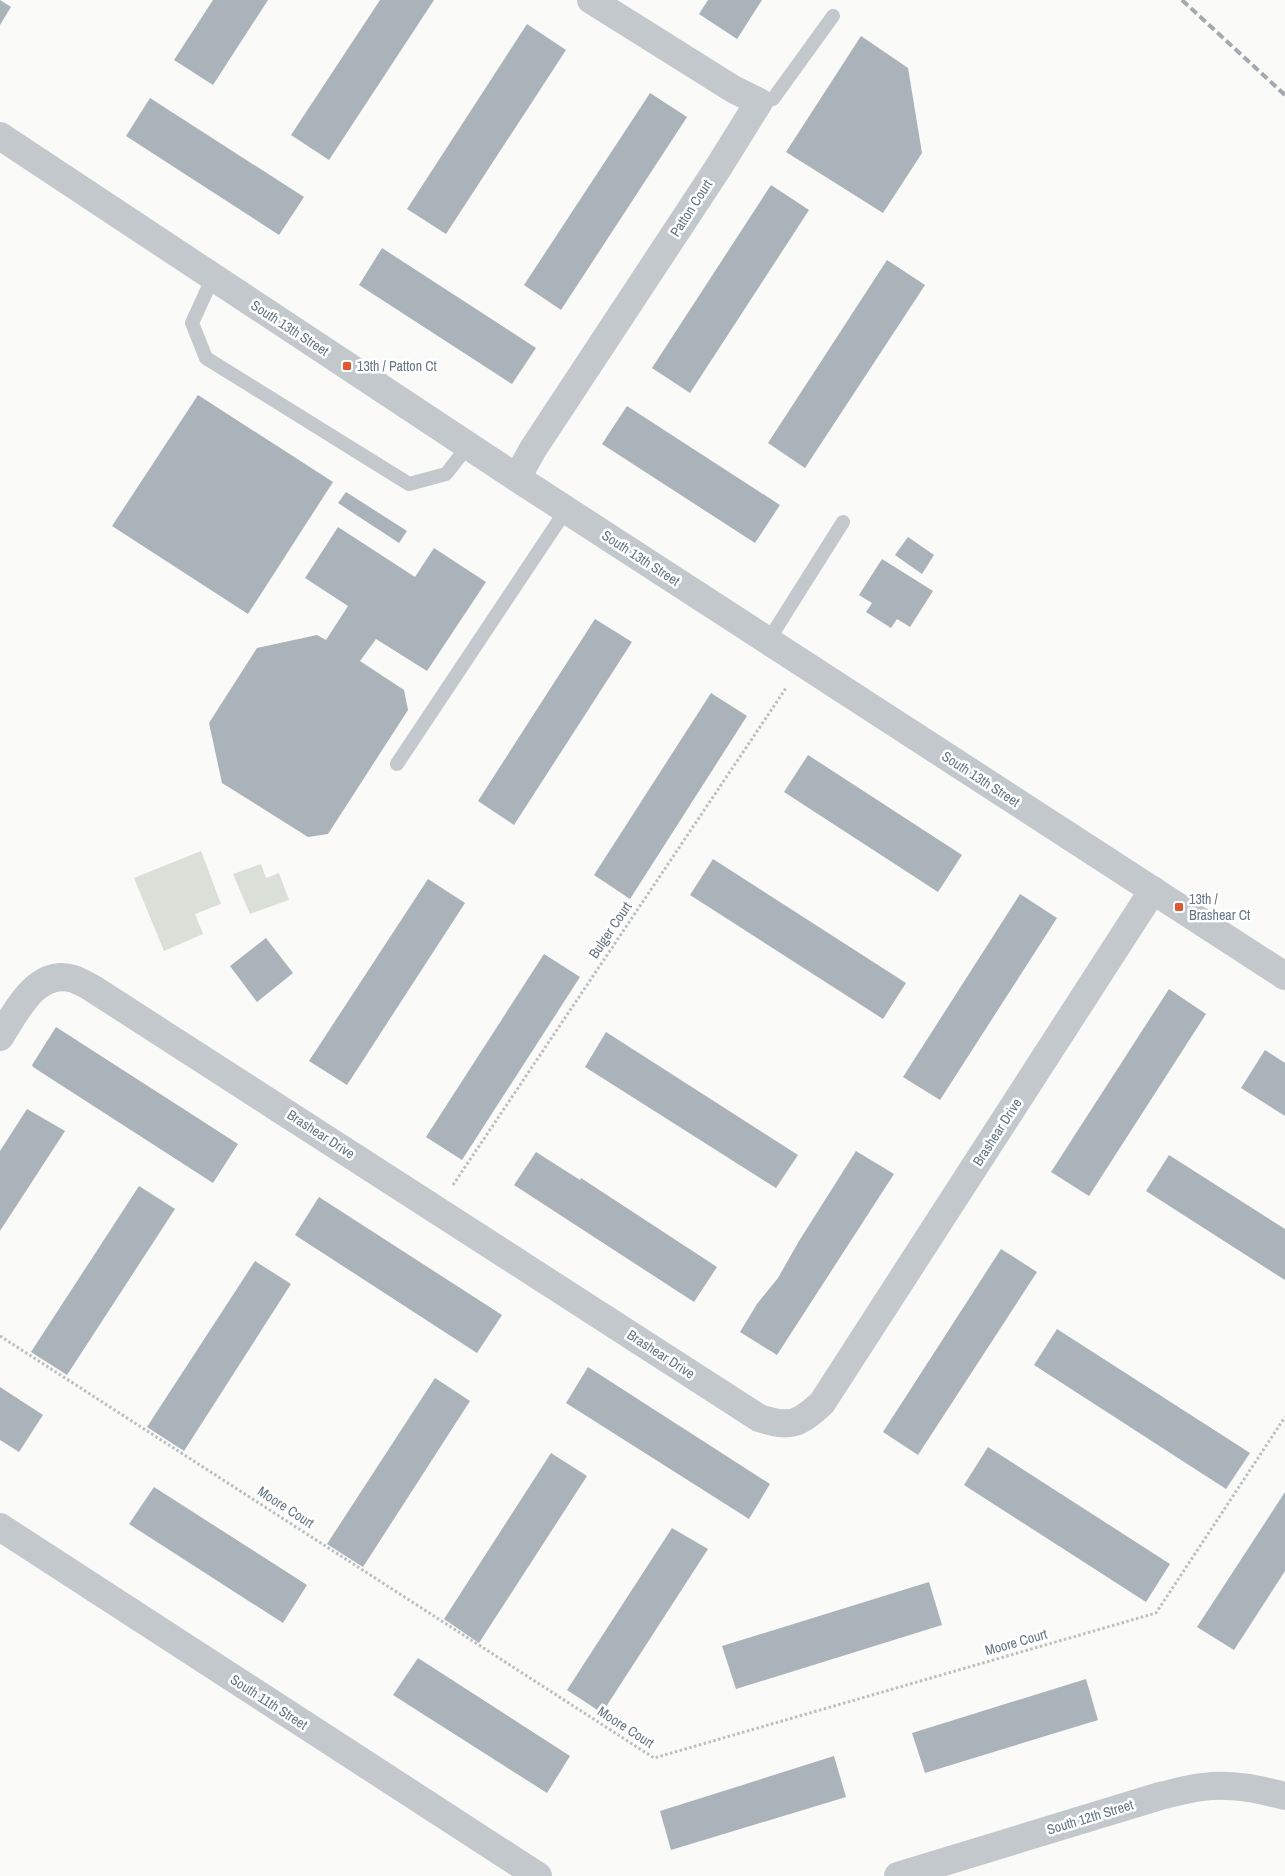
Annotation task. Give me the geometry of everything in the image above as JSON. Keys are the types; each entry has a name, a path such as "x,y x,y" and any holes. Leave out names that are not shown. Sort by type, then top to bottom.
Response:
{"street":[{"path":"591,0 733,89 759,102"},
{"name":"Patton Court","path":"517,478 533,450 718,168 759,102"},
{"name":"South 13th Street","path":"0,136 468,446 1285,976"},
{"name":"Brashear Drive","path":"0,1037 22,1003 36,987 44,982 58,978 73,979 95,990 759,1418 778,1424 792,1423 806,1418 822,1403 1153,890"},
{"name":"South 11th Street","path":"0,1527 538,1876"},
{"name":"South 12th Street","path":"898,1876 1160,1796 1194,1788 1239,1786 1285,1796"}],"lane":[{"path":"759,102 773,99 833,16"},
{"path":"213,277 192,324 206,358 409,484 446,474 468,446"},
{"path":"397,764 566,510"},
{"path":"768,641 843,522"}],"path":[{"name":"Bulger Court","path":"437,1209 802,663"},
{"name":"Moore Court","path":"0,1336 654,1758 1156,1613 1285,1417"}],"shaded area":[{"path":"201,851 221,904 195,914 203,934 164,951 134,878"},
{"path":"261,864 266,878 279,873 289,900 250,914 233,874"}],"building":[{"path":"0,0 11,7 0,25"},
{"path":"213,0 268,0 213,85 174,60"},
{"path":"380,0 434,0 329,160 291,135"},
{"path":"708,0 762,0 737,39 699,14"},
{"path":"527,24 566,50 446,234 407,209"},
{"path":"861,36 908,68 922,153 883,213 786,152"},
{"path":"650,93 687,117 561,310 524,285"},
{"path":"150,98 304,197 279,235 126,136"},
{"path":"771,185 809,210 690,393 652,368"},
{"path":"382,248 536,348 512,384 359,285"},
{"path":"887,260 925,285 805,468 768,443"},
{"path":"198,395 333,482 248,614 112,526"},
{"path":"627,406 780,505 755,543 602,444"},
{"path":"346,492 407,531 399,543 338,503"},
{"path":"338,527 415,577 434,548 486,582 427,671 376,639 360,661 404,690 408,710 328,834 308,837 222,783 209,723 257,648 317,635 326,640 348,606 305,578"},
{"path":"908,537 934,555 922,574 895,555"},
{"path":"882,559 933,591 910,627 897,619 891,628 866,612 872,603 859,595"},
{"path":"595,619 632,642 514,825 478,801"},
{"path":"711,693 747,716 630,899 594,875"},
{"path":"808,755 962,855 938,892 784,792"},
{"path":"713,859 906,983 883,1019 690,895"},
{"path":"428,879 465,903 347,1085 309,1061"},
{"path":"1020,894 1057,918 940,1100 903,1077"},
{"path":"266,938 293,973 257,1002 230,966"},
{"path":"544,954 580,977 462,1160 426,1137"},
{"path":"1169,989 1206,1014 1089,1196 1051,1172"},
{"path":"56,1027 238,1144 213,1183 33,1067 32,1065"},
{"path":"606,1032 798,1155 776,1188 585,1067"},
{"path":"1265,1050 1285,1063 1285,1116 1241,1088"},
{"path":"27,1109 65,1131 0,1231 0,1151"},
{"path":"856,1151 894,1174 777,1355 740,1332 757,1304 778,1278"},
{"path":"536,1152 580,1180 581,1178 717,1267 694,1302 514,1185"},
{"path":"1169,1155 1285,1229 1285,1280 1146,1191"},
{"path":"139,1186 175,1209 67,1375 31,1352"},
{"path":"319,1197 502,1315 477,1353 295,1235"},
{"path":"1001,1249 1037,1272 918,1455 883,1432"},
{"path":"255,1261 291,1284 184,1451 147,1427"},
{"path":"1057,1329 1250,1453 1226,1489 1034,1365"},
{"path":"588,1367 770,1484 749,1519 566,1403"},
{"path":"435,1378 470,1401 363,1567 327,1544"},
{"path":"0,1387 43,1415 19,1452 0,1440"},
{"path":"988,1447 1170,1564 1146,1602 964,1485"},
{"path":"551,1453 587,1476 479,1643 444,1619"},
{"path":"154,1487 307,1585 283,1623 129,1524"},
{"path":"1285,1492 1285,1571 1234,1650 1197,1627"},
{"path":"672,1528 708,1549 602,1713 567,1690"},
{"path":"929,1582 942,1625 736,1689 722,1646"},
{"path":"418,1658 570,1756 547,1793 393,1695"},
{"path":"1086,1679 1098,1720 925,1773 912,1733"},
{"path":"834,1756 846,1797 671,1850 660,1811"}],"railway":[{"path":"1182,0 1285,95"}],"place":[{"name":"13th / Patton Ct","path":"347,366"},
{"name":"13th / Brashear Ct","path":"1179,907"}]}
